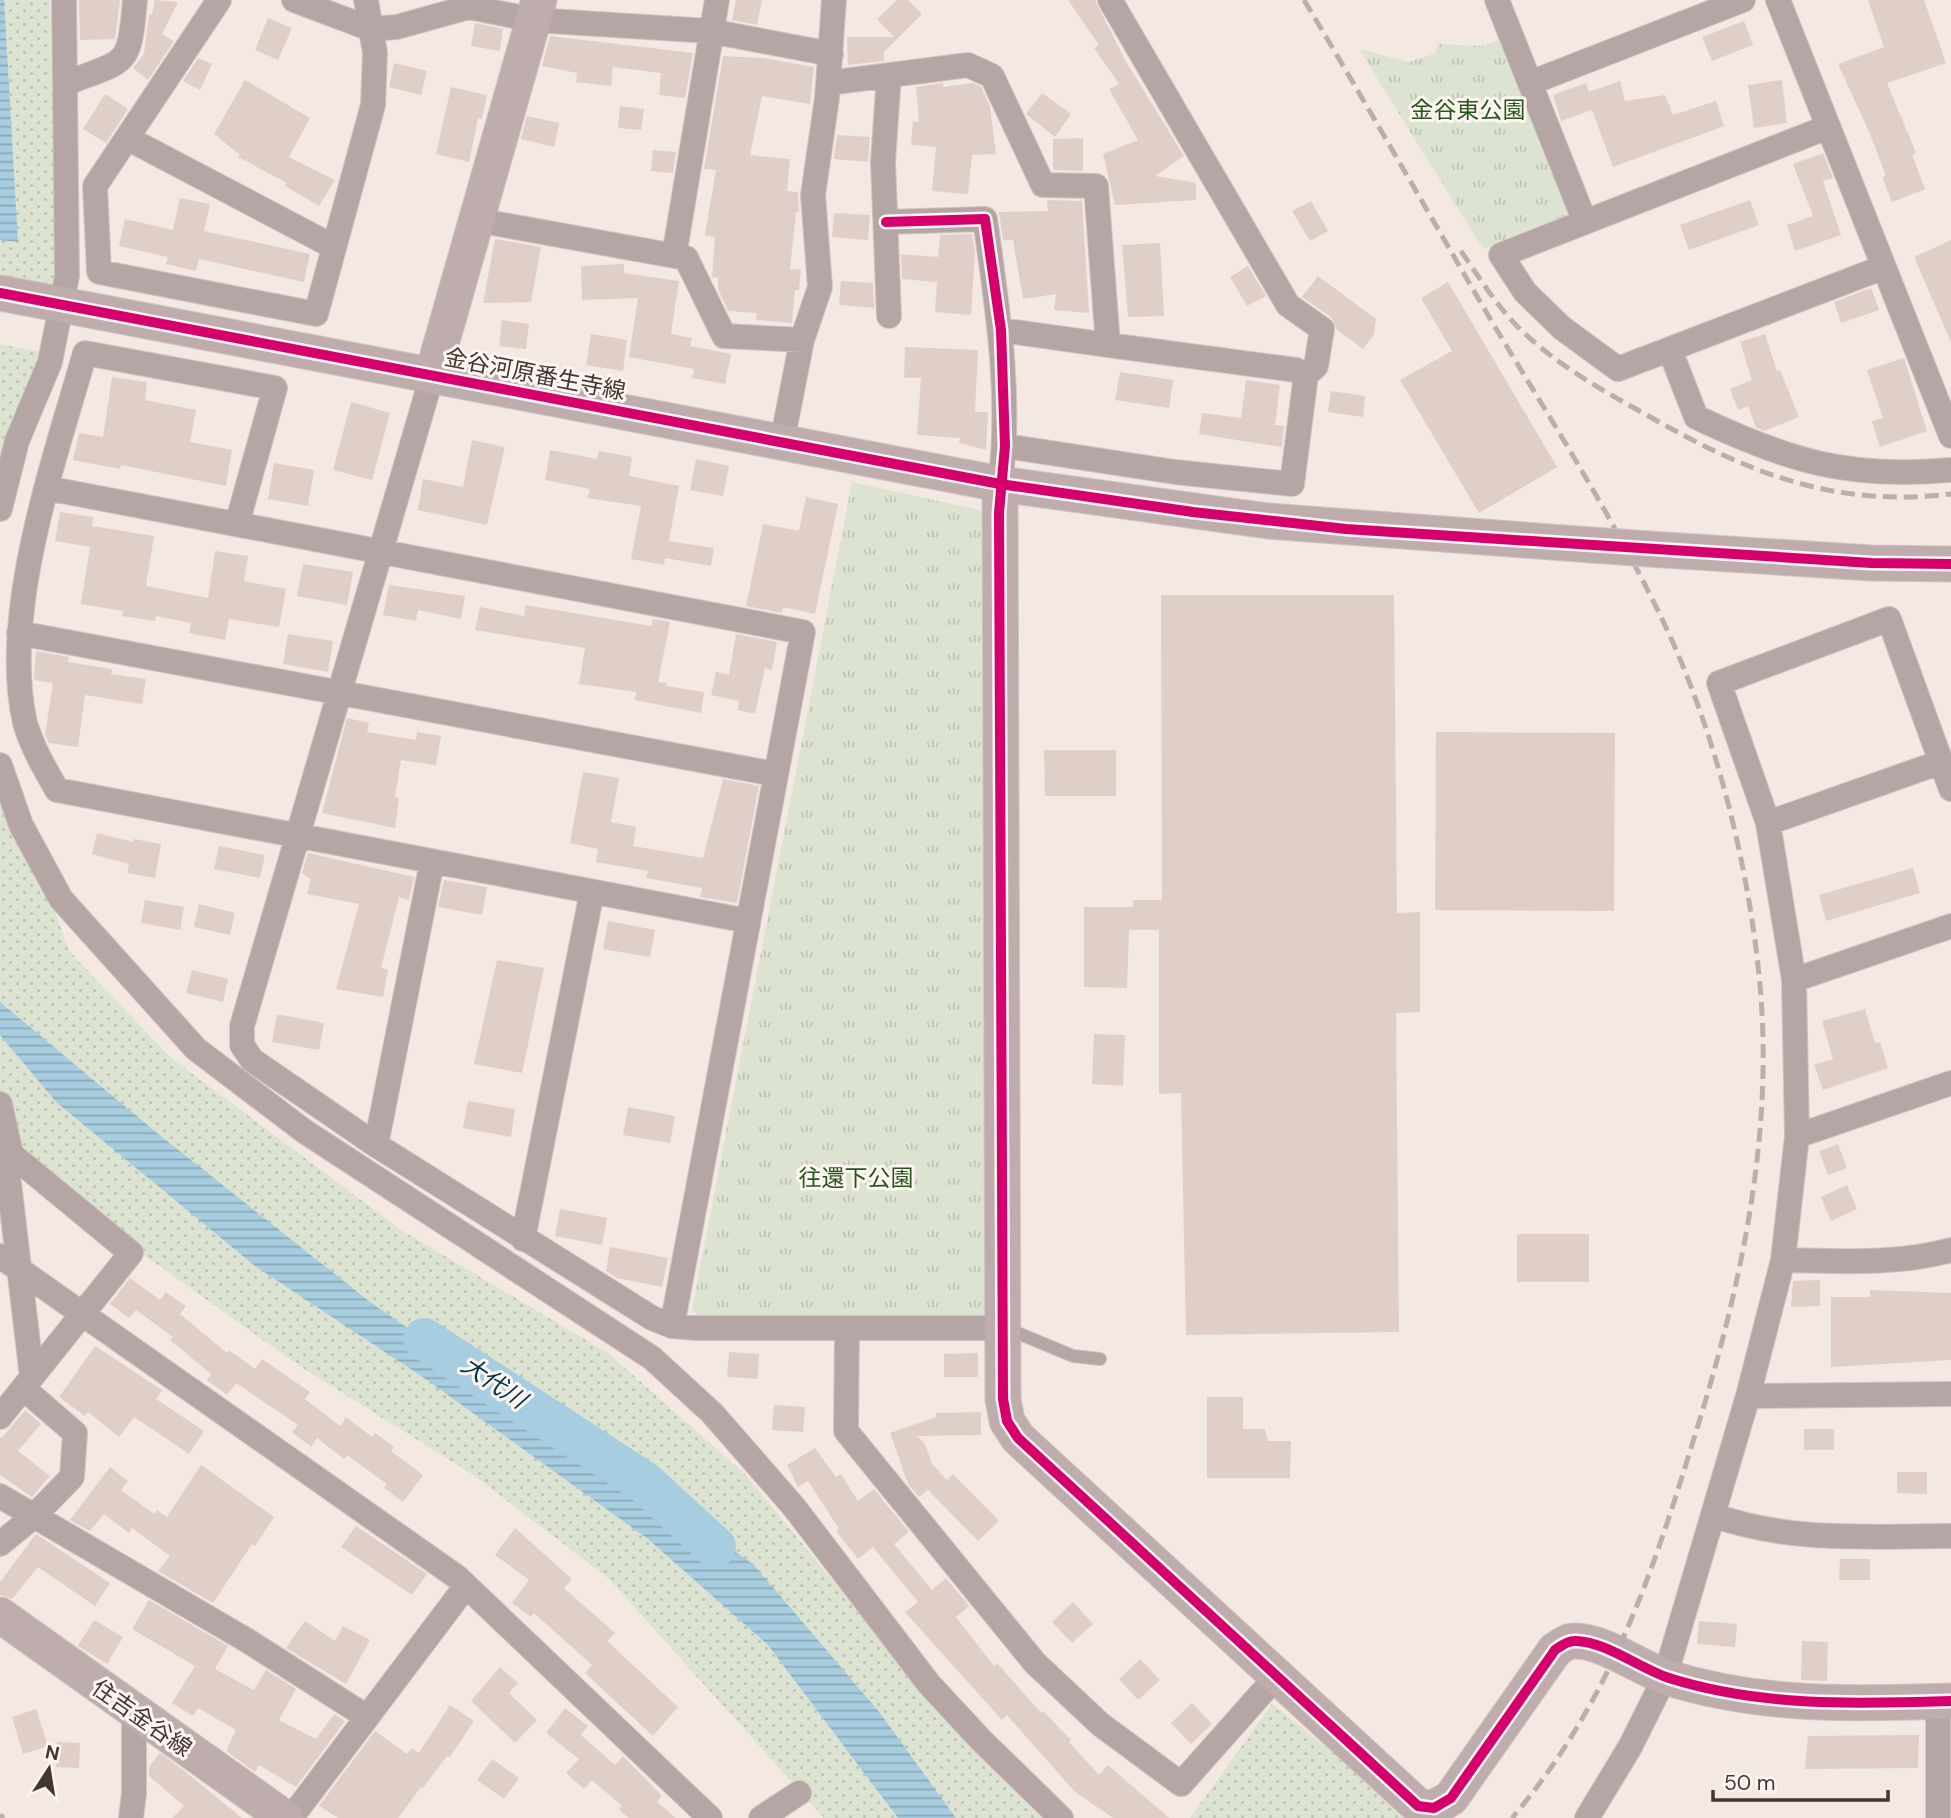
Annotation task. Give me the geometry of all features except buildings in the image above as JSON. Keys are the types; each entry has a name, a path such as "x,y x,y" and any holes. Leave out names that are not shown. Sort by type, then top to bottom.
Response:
{"street":[{"path":"0,509 17,441 50,362 67,276 64,0"},
{"path":"67,83 119,62 131,47 135,0"},
{"path":"219,0 95,186 99,272 316,314 373,105 375,53 366,0"},
{"path":"294,0 371,29 397,27 469,7 537,10 710,31 831,54"},
{"path":"674,256 717,0"},
{"path":"782,442 802,340 820,287 813,195 828,83 834,0"},
{"path":"1005,446 1175,472 1292,484 1306,375 1316,366 1322,329 1288,305 1110,0"},
{"path":"1497,0 1585,222"},
{"path":"1530,83 1743,0"},
{"path":"1777,0 1951,436"},
{"path":"537,10 242,1026 242,1045 252,1060 376,1144 523,1239 652,1318 672,1326 1004,1328"},
{"path":"828,83 968,65 992,76 1043,185 1096,186 1108,345"},
{"path":"889,75 883,162 889,316"},
{"path":"1828,127 1501,255 1525,292 1562,328 1618,369 1884,267"},
{"path":"127,138 334,247"},
{"path":"886,222 985,219 1001,330 1005,446 1000,484 1003,1399 1007,1421 1018,1438 1418,1806 1434,1808 1451,1798 1555,1650 1571,1641 1587,1642 1665,1677 1726,1694 1786,1702 1945,1702 1938,1818"},
{"path":"476,220 686,258 724,336 802,340"},
{"name":"金谷河原番生寺線","path":"0,293 1000,484 1268,521 1871,563 1951,564"},
{"path":"1001,330 1297,370 1306,375"},
{"path":"1670,350 1696,417 1763,449 1830,467 1900,475 1951,470"},
{"path":"236,524 275,388 85,353 46,488 22,594 19,633 18,661 25,722 42,765 57,790 748,921"},
{"path":"46,488 803,632 672,1326"},
{"path":"1587,1818 1630,1747 1665,1677 1748,1396 1783,1260 1797,1136 1794,980 1768,823 1719,683 1889,619 1951,789"},
{"path":"19,633 775,774"},
{"path":"1768,823 1941,762"},
{"path":"0,765 22,825 61,899 196,1049 303,1131 652,1358 712,1413 794,1507 929,1684 981,1740 1061,1818"},
{"path":"376,1144 432,862"},
{"path":"523,1239 592,892"},
{"path":"1794,980 1951,926"},
{"path":"1797,1136 1951,1083"},
{"path":"0,1104 7,1166 10,1263 28,1382 75,1433 72,1478 33,1517 0,1544"},
{"path":"1,1415 131,1253 6,1153"},
{"path":"1783,1260 1866,1262 1928,1256 1951,1250"},
{"path":"10,1263 466,1586 709,1818"},
{"path":"847,1329 846,1431 1035,1663 1100,1724 1181,1784 1276,1676"},
{"path":"1748,1396 1951,1394"},
{"path":"0,1496 248,1641 367,1717"},
{"path":"1713,1515 1747,1527 1787,1534 1951,1536"},
{"path":"288,1818 466,1586"},
{"name":"住吉金谷線","path":"0,1615 134,1713 288,1818"},
{"path":"131,1818 134,1793 134,1713"},
{"path":"761,1818 799,1793"}],"lane":[{"path":"1004,1328 1073,1356 1100,1359"}],"green space":[{"path":"0,0 50,0 56,289 0,277"},
{"name":"金谷東公園","path":"1505,37 1575,215 1569,225 1483,249 1359,49 1409,62 1436,53 1438,44 1484,46"},
{"path":"0,344 44,353 0,507"},
{"name":"往還下公園","path":"852,482 979,510 991,522 994,1313 982,1322 699,1318 692,1309"},
{"path":"0,758 69,951 170,1057 401,1230 608,1353 745,1474 883,1642 1047,1818 824,1818 609,1579 475,1476 301,1367 68,1201 11,1154 0,1098"},
{"path":"1272,1704 1415,1818 1190,1818"}],"water":[{"path":"0,0 4,0 18,242 0,240"},
{"path":"0,1002 152,1129 370,1302 753,1564 880,1713 956,1818 898,1818 768,1645 648,1539 427,1380 255,1266 56,1102 0,1035"}],"waterway":[{"name":"大代川","path":"424,1339 644,1482 715,1547"}],"railway":[{"path":"1304,0 1604,508 1663,621 1682,663 1714,752 1738,846 1755,939 1763,1042 1757,1156 1739,1269 1711,1381 1662,1538 1624,1637 1575,1730 1546,1775 1512,1818"},
{"path":"1461,251 1502,309 1547,353 1578,375 1682,435 1755,468 1791,481 1829,490 1867,496 1951,494"},
{"path":"0,1815 4,1818"}],"cycle path":[{"path":"886,222 985,219 1001,330 1005,446 999,513 1003,1399 1007,1421 1018,1438 1418,1806 1434,1808 1451,1798 1555,1650 1571,1641 1597,1645 1669,1678 1738,1694 1809,1702 1951,1701"},
{"path":"0,293 1000,484 1193,512 1346,529 1871,563 1951,564"}]}
